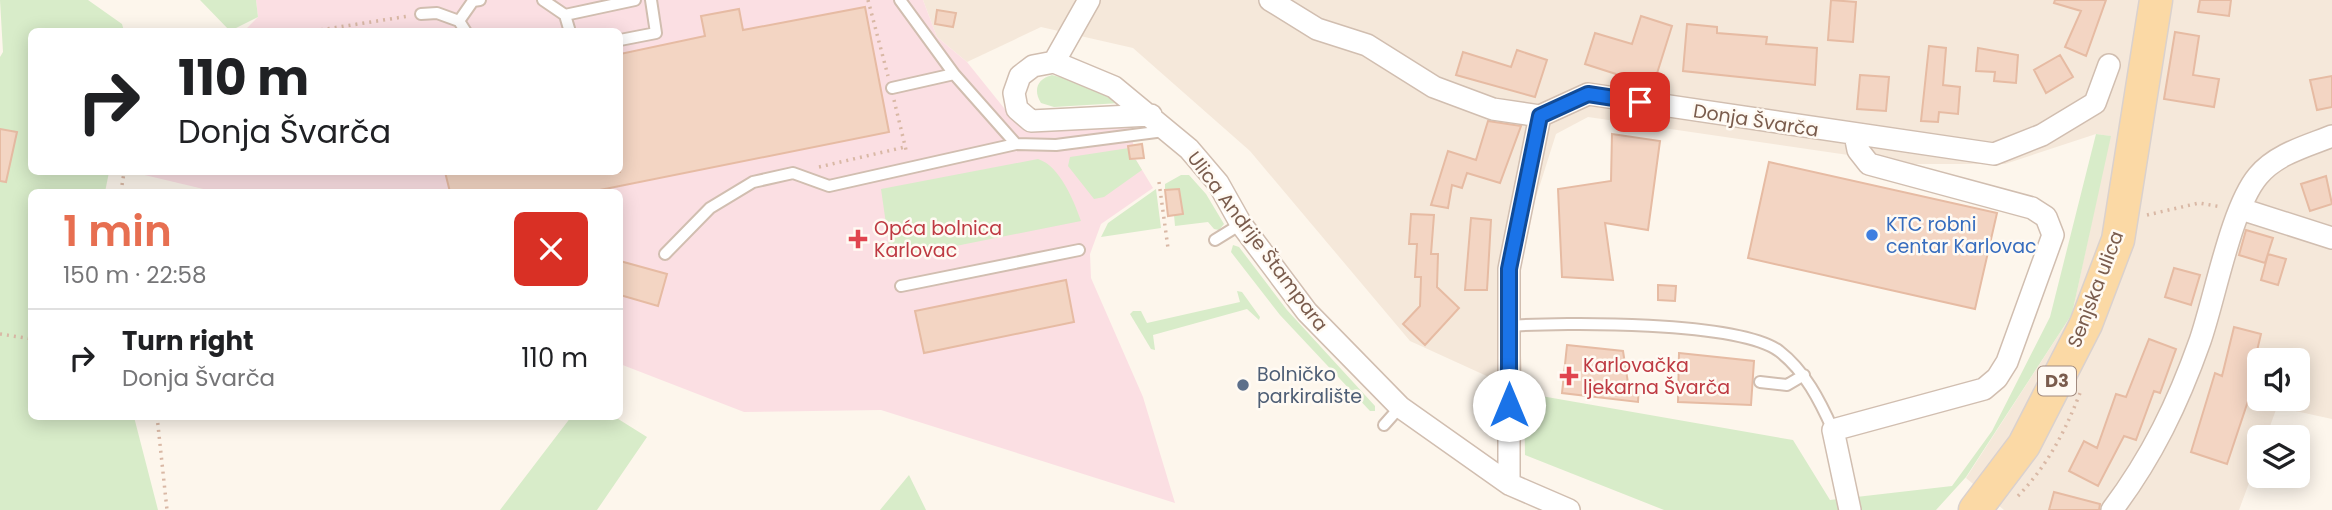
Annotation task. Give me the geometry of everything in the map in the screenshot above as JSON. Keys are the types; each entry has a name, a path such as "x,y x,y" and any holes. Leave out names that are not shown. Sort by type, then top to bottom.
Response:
{"main road":[{"name":"Senjska ulica","path":"1975,510 2024,445 2086,324 2118,240 2156,0"}],"street":[{"path":"1089,0 1055,62 1033,66 1020,76 1014,93 1017,109 1031,121 1151,115"},
{"path":"1270,0 1317,29 1367,45 1434,87 1493,109 1540,116 1509,269 1509,484"},
{"name":"Ulica Andrije Štampara","path":"1055,62 1114,87 1170,131 1218,183 1241,224 1307,312 1400,407 1509,484 1569,510"},
{"name":"Donja Švarča","path":"1540,116 1588,94 1994,154 2042,135 2095,103 2109,65"},
{"path":"1850,510 1833,430 1984,389 1997,378 2007,362 2053,235 2046,217 2032,208 1869,164 1858,149 1855,135"},
{"path":"2112,510 2157,445 2200,342 2241,209 2257,177 2269,165 2291,152 2332,136"},
{"path":"2241,209 2332,238"}],"lane":[{"path":"435,0 437,13"},
{"path":"460,21 473,1 480,0"},
{"path":"543,0 565,15 569,28"},
{"path":"565,15 635,0"},
{"path":"623,39 656,33 651,0"},
{"path":"900,0 954,74 1016,144"},
{"path":"421,14 437,13 460,21 464,28"},
{"path":"892,88 954,74"},
{"path":"665,254 710,208 753,182 793,173 829,186 1016,144 1056,145 1170,131"},
{"path":"1215,240 1241,224"},
{"path":"901,286 1079,250"},
{"path":"1509,326 1559,322 1725,333 1777,350 1804,375 1833,430"},
{"path":"1760,382 1787,385 1804,375"},
{"path":"1384,425 1400,407"}],"path":[{"path":"868,0 910,168"},
{"path":"332,28 421,14"},
{"path":"793,173 905,148"},
{"path":"1159,181 1168,248"},
{"path":"2135,218 2199,203"},
{"path":"0,334 28,338"},
{"path":"158,420 167,510"},
{"path":"2012,502 2036,478 2067,429"}],"shaded area":[{"name":"Opća bolnica Karlovac","path":"256,0 923,0 937,37 967,62 1008,113 1027,127 1129,120 1136,160 1153,188 1101,224 1090,254 1091,278 1143,397 1175,503 881,410 744,412 623,365 623,189 203,189 145,175 623,175 623,28 247,28 258,17"},
{"path":"923,0 2332,0 2332,419 2295,411 2310,411 2310,348 2247,348 2247,411 2276,411 2270,425 2247,425 2247,488 2239,510 2004,510 1966,478 2072,314 2110,136 2096,134 2005,164 1910,164 1588,117 1556,134 1514,267 1524,393 1410,341 1250,151 1133,48 1041,27 967,62 937,37"}],"green space":[{"path":"0,0 88,0 122,24 123,28 28,28 28,175 108,175 106,189 28,189 28,420 135,420 158,510 0,510 0,57 3,52"},
{"path":"200,0 256,0 258,17 236,28 227,28"},
{"path":"1052,75 1097,87 1120,103 1054,107 1041,103 1037,94 1038,86 1043,79"},
{"path":"2096,134 2111,136 2072,314 1966,477 1936,510 1664,510 1525,455 1524,393 1793,440 1830,500 1952,486 1992,431 2050,317"},
{"path":"1129,148 1130,159 1136,160 1142,170 1104,197 1094,199 1068,166 1070,157"},
{"path":"1038,159 1059,176 1081,221 891,259 881,189"},
{"path":"1181,175 1189,175 1206,194 1224,224 1219,230 1214,229 1208,222 1175,226 1174,215 1183,214 1179,189 1165,190 1165,184"},
{"path":"1156,189 1161,228 1101,237 1108,223"},
{"path":"1233,245 1239,247 1287,310 1375,406 1375,411 1370,411 1280,315 1231,252"},
{"path":"1237,291 1242,292 1260,317 1259,320 1247,309 1153,335 1155,350 1151,349 1130,314 1133,311 1141,311 1147,323 1240,302"},
{"path":"569,420 620,420 647,437 597,510 500,510"},
{"path":"909,475 926,510 880,510"}],"building":[{"path":"1831,0 1856,2 1853,42 1828,40"},
{"path":"2055,0 2106,0 2086,56 2065,47 2081,11 2054,3"},
{"path":"2200,0 2231,0 2229,16 2198,12"},
{"path":"865,7 889,132 605,189 449,189 446,175 623,175 623,53 705,36 701,16 739,9 743,30"},
{"path":"937,10 956,13 953,27 935,24"},
{"path":"1641,16 1672,26 1653,86 1585,64 1595,33 1632,44"},
{"path":"1687,24 1717,27 1717,33 1767,37 1766,44 1817,48 1815,85 1683,71"},
{"path":"2175,32 2199,36 2193,75 2219,79 2214,107 2164,99"},
{"path":"1929,46 1946,48 1943,85 1960,87 1958,114 1939,112 1938,122 1921,121"},
{"path":"1978,48 2018,55 2016,83 1994,81 1995,72 1976,71"},
{"path":"1517,50 1547,60 1535,97 1456,75 1463,52 1511,67"},
{"path":"2060,55 2073,77 2046,93 2034,70"},
{"path":"1860,75 1889,77 1886,111 1857,109"},
{"path":"2332,76 2332,107 2317,110 2310,80"},
{"path":"1488,121 1521,126 1500,183 1467,173 1462,188 1452,185 1448,208 1431,205 1448,151 1476,160"},
{"path":"0,129 17,132 6,182 0,181"},
{"path":"1612,134 1660,141 1648,230 1605,223 1613,280 1562,277 1558,189 1611,181"},
{"path":"1142,144 1144,158 1130,159 1128,146"},
{"name":"KTC robni centar Karlovac","path":"1769,162 1997,213 1975,309 1748,258"},
{"path":"2326,176 2332,204 2310,211 2301,184"},
{"path":"1179,189 1183,214 1168,216 1165,190"},
{"path":"1411,214 1434,215 1431,254 1438,254 1437,287 1459,308 1425,345 1403,324 1420,306 1421,277 1415,277 1417,244 1409,244"},
{"path":"1471,218 1491,220 1487,290 1465,290"},
{"path":"2246,230 2273,238 2265,263 2239,255"},
{"path":"2268,254 2286,259 2278,285 2261,280"},
{"path":"623,262 667,274 658,306 623,296"},
{"path":"2174,268 2200,275 2191,305 2165,297"},
{"path":"1066,280 1074,322 924,353 915,311"},
{"path":"1658,285 1676,286 1675,301 1658,300"},
{"path":"2234,327 2261,334 2258,348 2247,348 2247,404 2227,464 2191,452 2215,373 2222,376"},
{"path":"2149,339 2176,349 2160,393 2154,391 2136,440 2124,436 2098,486 2069,471 2084,441 2097,448 2116,394 2126,397"},
{"path":"1567,345 1623,351 1628,383 1639,382 1638,402 1562,393"},
{"path":"1679,353 1754,361 1751,405 1678,402"},
{"path":"2054,492 2100,504 2099,510 2049,510"}],"place":[{"name":"KTC robni centar Karlovac","path":"1872,235"},
{"name":"Opća bolnica Karlovac","path":"858,239"},
{"name":"Karlovačka ljekarna Švarča","path":"1569,376"},
{"name":"Bolničko parkiralište","path":"1243,385"}],"route":[{"path":"1509,405 1509,269 1540,116 1588,94 1640,102"}]}
